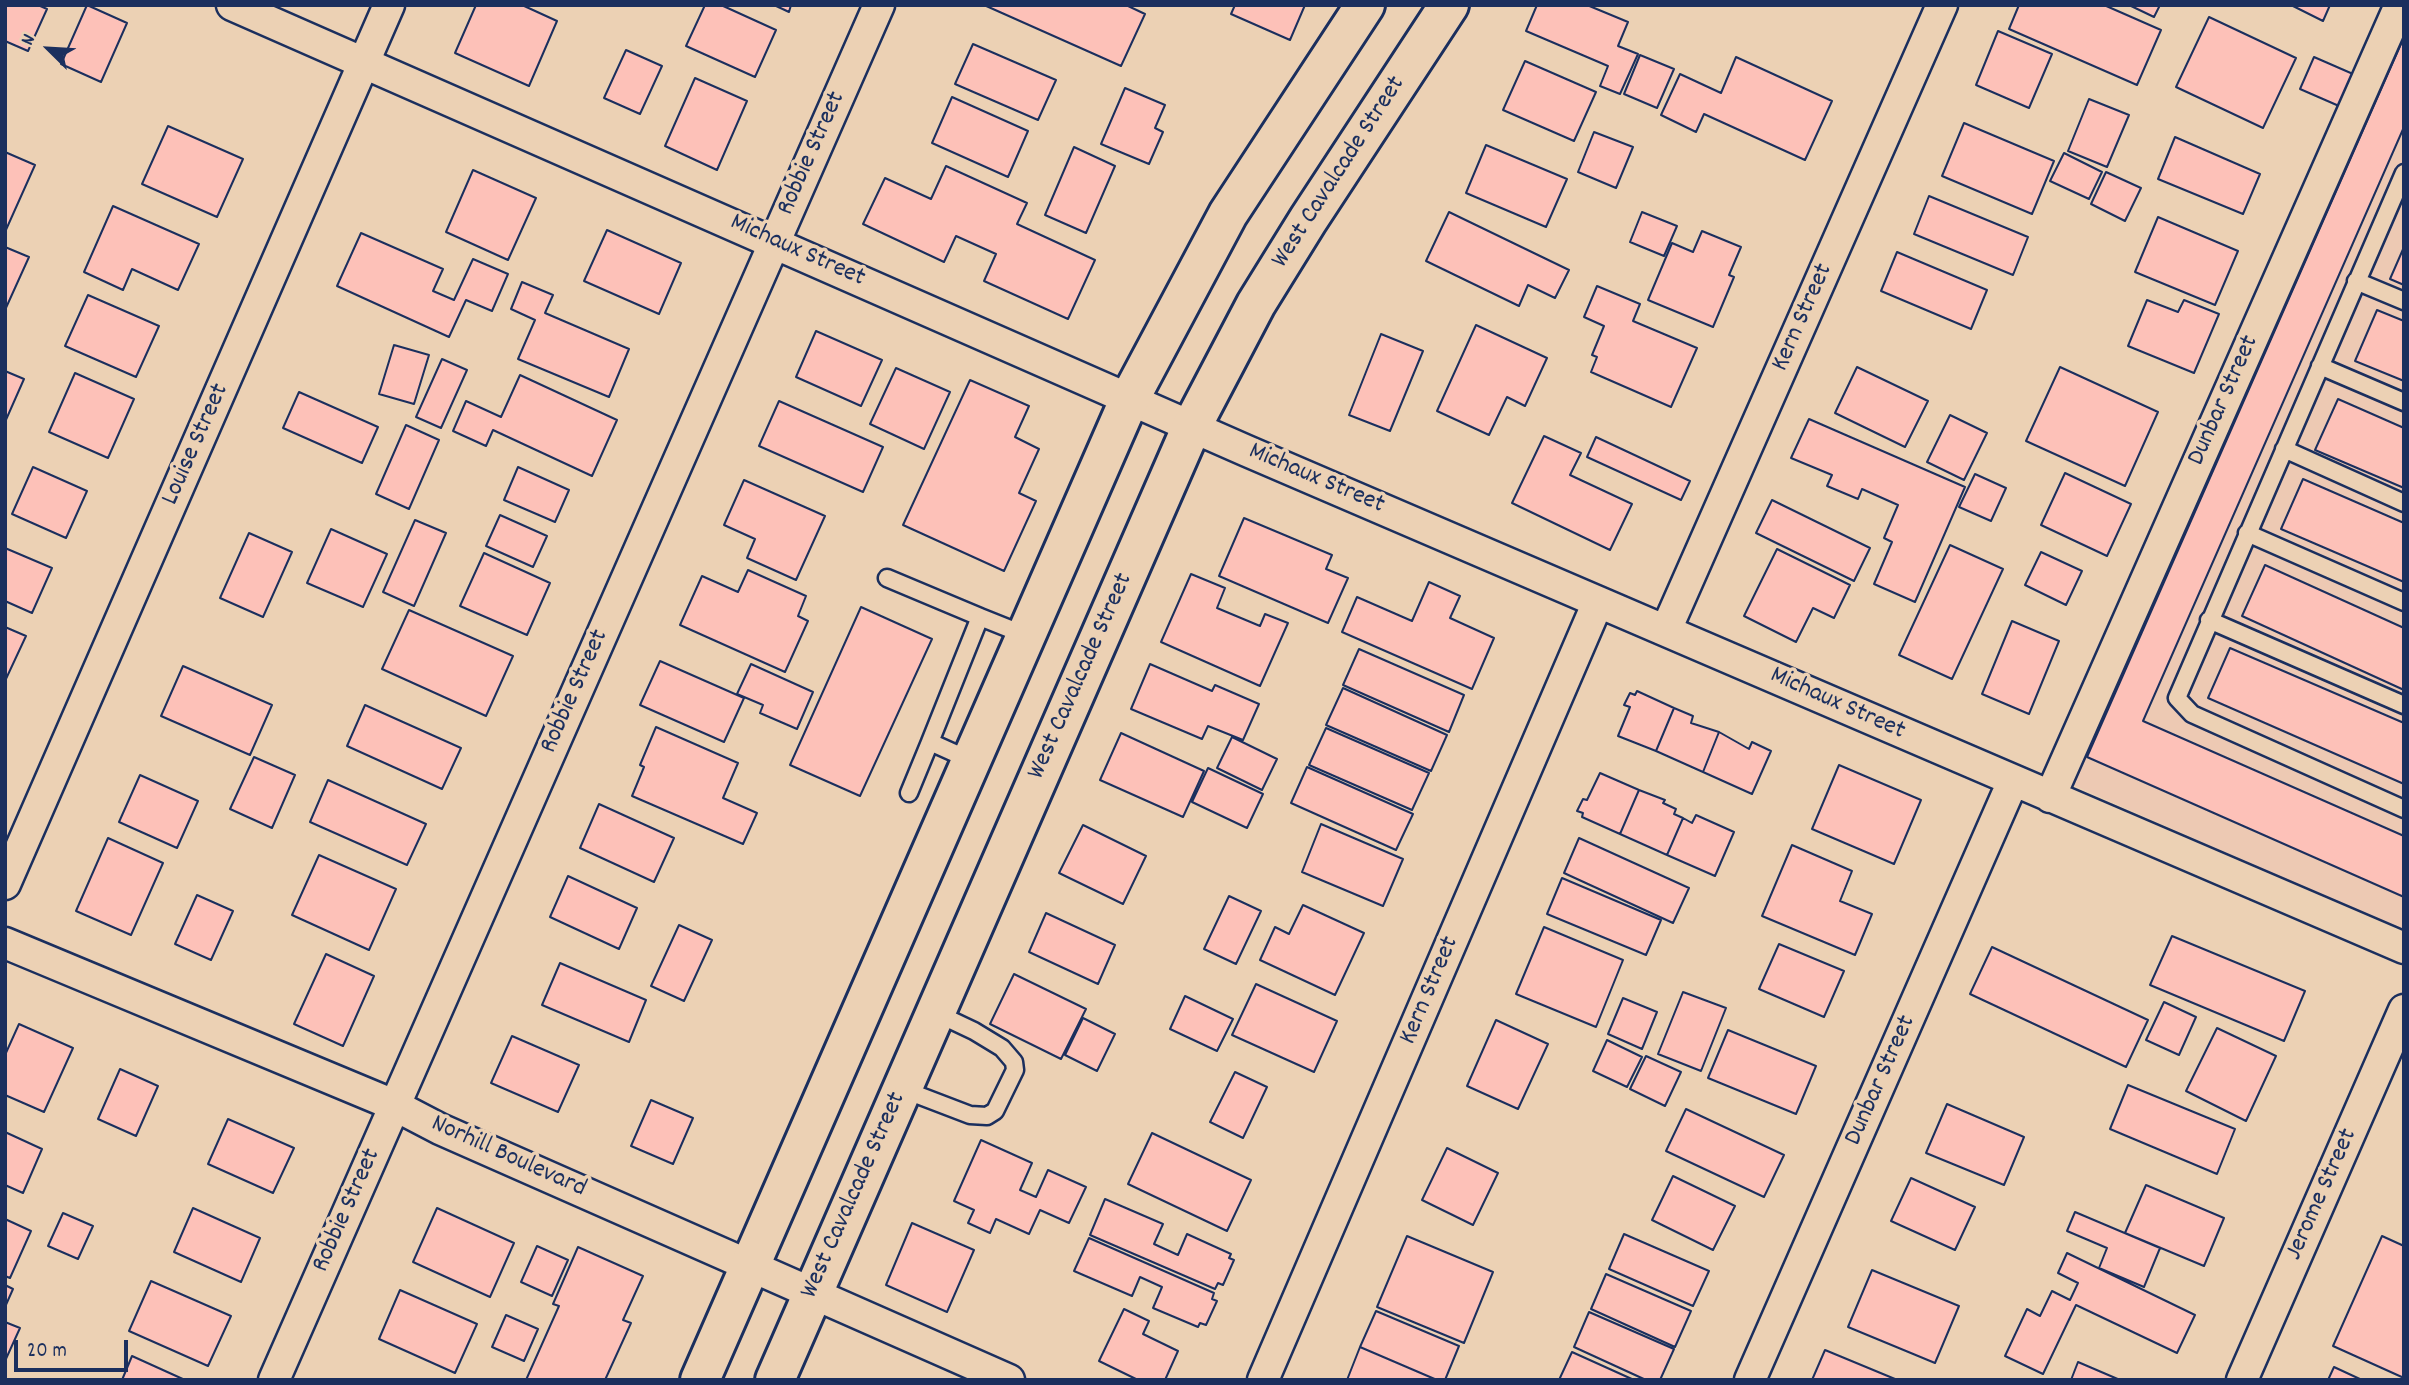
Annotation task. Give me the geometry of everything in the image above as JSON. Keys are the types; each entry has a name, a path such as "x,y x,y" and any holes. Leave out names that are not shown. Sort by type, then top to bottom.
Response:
{"main road":[{"path":"700,1380 1130,398 1228,214 1365,5"},
{"name":"West Cavalcade Street","path":"775,1380 1192,426 1256,304 1307,220 1449,5"}],"street":[{"name":"Michaux Street","path":"232,5 1192,426 2404,948"},
{"name":"Louise Street","path":"5,884 389,5"},
{"name":"Robbie Street","path":"274,1380 879,5"},
{"name":"Kern Street","path":"1666,630 1942,5"},
{"name":"Dunbar Street","path":"2050,797 2400,5"},
{"name":"Kern Street","path":"1263,1380 1598,602"},
{"name":"Dunbar Street","path":"1750,1380 2013,781"},
{"name":"Norhill Boulevard","path":"5,943 394,1105 440,1129 1009,1380"},
{"name":"Jerome Street","path":"2242,1380 2404,1010"}],"lane":[{"path":"2404,173 2398,200 2356,281 2177,698 2192,713 2404,809"},
{"path":"2356,281 2404,302"},
{"path":"2319,366 2404,402"},
{"path":"2284,449 2404,503"},
{"path":"2247,533 2404,602"},
{"path":"887,578 1025,635"},
{"path":"909,793 980,617"},
{"path":"2209,620 2404,705"},
{"path":"930,742 970,760"},
{"path":"902,1089 970,1115 987,1116 995,1111 1015,1070 1014,1062 1002,1048 974,1031 935,1013"}],"shaded area":[{"path":"2404,21 2404,931 2071,784"}],"building":[{"path":"5,5 38,5 47,9 28,51 5,41"},
{"path":"87,5 127,23 101,82 61,64"},
{"path":"476,5 522,5 557,21 529,86 455,53"},
{"path":"705,5 721,5 776,30 755,77 686,46"},
{"path":"774,5 791,5 789,12"},
{"path":"984,5 1126,5 1145,14 1121,66"},
{"path":"1235,5 1305,5 1290,40 1231,14"},
{"path":"1537,5 1587,5 1628,22 1618,46 1638,54 1620,94 1600,86 1608,66 1526,31"},
{"path":"2019,5 2104,5 2161,30 2137,85 2009,29"},
{"path":"2129,5 2160,5 2154,17"},
{"path":"2291,5 2330,5 2323,21"},
{"path":"2209,17 2296,58 2263,128 2176,87"},
{"path":"1998,31 2052,54 2029,108 1976,85"},
{"path":"2404,37 2404,127 2143,721 2404,836 2404,897 2087,757"},
{"path":"973,44 1056,80 1038,120 955,84"},
{"path":"626,50 662,66 640,114 604,98"},
{"path":"1640,55 1674,69 1657,108 1624,94"},
{"path":"1736,57 1832,101 1805,160 1704,114 1696,132 1661,115 1680,74 1721,93"},
{"path":"2314,57 2353,74 2339,106 2300,89"},
{"path":"1525,61 1596,92 1574,141 1503,110"},
{"path":"695,78 747,101 717,170 665,146"},
{"path":"1125,88 1165,105 1155,128 1163,132 1149,164 1101,144"},
{"path":"952,97 1028,131 1008,177 932,143"},
{"path":"2089,99 2129,115 2107,167 2068,151"},
{"path":"1964,123 2054,161 2032,214 1942,176"},
{"path":"168,126 243,159 217,217 142,184"},
{"path":"1594,132 1633,147 1616,188 1578,172"},
{"path":"2175,137 2260,174 2243,214 2158,179"},
{"path":"1486,145 1567,179 1546,227 1466,193"},
{"path":"1074,147 1115,166 1086,233 1045,215"},
{"path":"5,152 35,165 5,232"},
{"path":"2064,153 2102,172 2089,199 2050,181"},
{"path":"946,166 1027,203 1017,224 1095,260 1068,319 984,281 996,254 956,236 944,262 863,224 885,178 931,199"},
{"path":"473,170 536,198 508,260 446,232"},
{"path":"2106,172 2141,188 2125,221 2091,204"},
{"path":"1929,196 2028,237 2013,275 1914,234"},
{"path":"113,206 199,244 178,290 132,269 123,290 84,272"},
{"path":"1449,212 1569,270 1555,298 1528,285 1519,306 1426,261"},
{"path":"1642,212 1677,226 1664,256 1630,242"},
{"path":"2158,217 2238,251 2215,305 2135,272"},
{"path":"607,230 681,263 659,314 584,281"},
{"path":"1702,231 1741,247 1729,275 1734,277 1713,327 1648,300 1672,243 1693,252"},
{"path":"361,233 443,269 433,291 454,300 473,259 508,274 492,311 466,300 449,337 337,286"},
{"path":"5,247 29,257 5,310"},
{"path":"2404,247 2404,285 2390,279"},
{"path":"1897,252 1987,290 1971,329 1881,291"},
{"path":"522,282 553,295 545,313 629,349 609,397 518,359 535,320 511,309"},
{"path":"1597,286 1640,304 1633,321 1697,348 1671,407 1591,372 1597,357 1592,355 1604,326 1584,317"},
{"path":"88,295 159,326 136,377 65,346"},
{"path":"2147,300 2178,312 2184,300 2219,314 2194,373 2128,346"},
{"path":"2377,310 2404,321 2404,381 2355,361"},
{"path":"1476,325 1547,358 1525,406 1507,397 1489,435 1437,411"},
{"path":"816,331 882,360 861,406 796,377"},
{"path":"1381,334 1423,351 1390,431 1349,415"},
{"path":"394,345 429,355 414,404 379,394"},
{"path":"442,359 467,370 441,428 416,417"},
{"path":"1857,367 1928,401 1905,447 1835,413"},
{"path":"2060,367 2158,412 2125,486 2026,441"},
{"path":"896,368 950,392 924,449 870,424"},
{"path":"5,371 24,379 5,422"},
{"path":"75,373 134,399 108,458 49,432"},
{"path":"520,375 617,420 592,476 493,430 486,446 453,431 466,401 501,417"},
{"path":"970,380 1029,406 1015,437 1039,449 1019,493 1036,501 1004,571 903,525"},
{"path":"299,392 378,427 362,463 283,428"},
{"path":"2338,399 2404,428 2404,488 2315,450"},
{"path":"779,401 883,447 863,492 759,446"},
{"path":"1950,415 1987,433 1964,480 1927,462"},
{"path":"1809,419 1965,487 1915,602 1874,584 1892,542 1884,538 1898,505 1862,489 1858,499 1827,486 1832,475 1791,458"},
{"path":"406,425 439,440 409,509 376,494"},
{"path":"1544,436 1581,453 1570,475 1632,504 1610,550 1512,503"},
{"path":"1596,437 1690,481 1681,500 1587,457"},
{"path":"33,467 87,491 66,538 12,514"},
{"path":"518,467 569,490 555,522 504,500"},
{"path":"2065,473 2131,504 2107,556 2041,525"},
{"path":"1975,474 2006,488 1991,521 1959,507"},
{"path":"2303,479 2404,523 2404,582 2281,529"},
{"path":"744,480 825,516 796,580 747,558 755,539 724,525"},
{"path":"1772,500 1870,548 1854,581 1756,533"},
{"path":"500,515 547,536 533,567 486,546"},
{"path":"1244,518 1332,555 1326,569 1348,578 1328,623 1219,576"},
{"path":"415,520 446,533 414,606 383,592"},
{"path":"331,529 387,554 363,607 307,583"},
{"path":"249,533 292,552 263,617 220,598"},
{"path":"1950,545 2003,569 1952,679 1899,655"},
{"path":"5,548 52,568 32,613 5,601"},
{"path":"1777,549 1850,585 1834,618 1813,608 1796,642 1744,616"},
{"path":"2041,552 2082,571 2066,605 2025,585"},
{"path":"484,553 550,583 527,635 460,606"},
{"path":"2265,565 2404,628 2404,690 2242,616"},
{"path":"748,570 806,596 798,616 808,621 785,672 680,625 702,576 738,592"},
{"path":"1191,574 1225,588 1217,608 1260,626 1265,614 1288,623 1260,686 1161,642"},
{"path":"1429,582 1460,596 1450,618 1494,638 1472,689 1342,632 1357,597 1412,621"},
{"path":"861,607 932,639 860,796 790,765"},
{"path":"409,610 513,656 486,716 382,669"},
{"path":"2012,621 2059,641 2029,714 1982,694"},
{"path":"5,627 26,636 5,681"},
{"path":"2230,648 2404,723 2404,784 2208,698"},
{"path":"1359,649 1464,695 1449,732 1343,685"},
{"path":"660,661 744,698 724,742 640,705"},
{"path":"751,664 813,692 797,729 760,713 763,705 737,694"},
{"path":"1150,664 1212,691 1215,685 1259,704 1243,740 1208,726 1202,739 1131,709"},
{"path":"183,666 272,705 250,755 161,716"},
{"path":"1343,688 1447,735 1431,771 1326,725"},
{"path":"1637,691 1674,708 1656,751 1618,736 1630,707 1624,705 1630,693 1635,695"},
{"path":"365,705 461,748 442,789 347,746"},
{"path":"1674,708 1693,716 1691,723 1719,732 1703,772 1656,751"},
{"path":"656,727 738,763 723,798 757,813 743,844 632,796 644,767 640,765"},
{"path":"1326,728 1429,773 1412,810 1309,765"},
{"path":"1719,732 1749,749 1752,742 1771,751 1752,794 1703,772"},
{"path":"1121,733 1204,771 1183,817 1100,780"},
{"path":"1232,737 1277,759 1262,790 1217,768"},
{"path":"254,757 295,775 272,828 230,809"},
{"path":"1839,765 1921,800 1894,864 1812,829"},
{"path":"1307,767 1413,814 1396,850 1291,803"},
{"path":"1208,768 1263,794 1247,828 1192,802"},
{"path":"1600,773 1639,790 1620,834 1582,817 1583,813 1577,811 1583,799 1587,800"},
{"path":"140,775 198,801 177,848 119,822"},
{"path":"328,780 426,824 407,865 310,822"},
{"path":"1639,790 1665,800 1663,803 1676,809 1674,814 1683,818 1667,855 1620,834"},
{"path":"599,804 674,838 654,882 580,848"},
{"path":"1696,815 1734,832 1715,876 1667,855 1683,818 1692,823"},
{"path":"1321,824 1403,859 1383,906 1302,872"},
{"path":"1083,825 1146,856 1123,904 1059,873"},
{"path":"108,838 163,863 131,935 76,911"},
{"path":"1579,838 1689,888 1673,923 1564,873"},
{"path":"1792,845 1852,871 1840,901 1872,914 1855,955 1762,916"},
{"path":"319,855 396,889 369,950 292,915"},
{"path":"568,876 637,908 619,949 550,917"},
{"path":"1562,878 1661,920 1646,955 1547,914"},
{"path":"197,895 233,911 211,960 175,944"},
{"path":"1229,896 1261,911 1236,964 1204,949"},
{"path":"1303,905 1364,933 1335,995 1260,960 1275,927 1289,934"},
{"path":"1046,913 1115,945 1098,984 1029,952"},
{"path":"679,925 712,940 684,1001 651,986"},
{"path":"1544,927 1623,960 1596,1027 1516,994"},
{"path":"2172,936 2305,991 2284,1041 2150,985"},
{"path":"1779,944 1844,971 1824,1017 1759,989"},
{"path":"1992,947 2148,1020 2126,1067 1970,994"},
{"path":"326,954 374,976 343,1046 294,1024"},
{"path":"560,963 646,1000 629,1042 542,1005"},
{"path":"1014,974 1086,1009 1061,1059 990,1024"},
{"path":"1256,984 1337,1021 1314,1072 1232,1035"},
{"path":"1683,992 1726,1008 1701,1071 1658,1054"},
{"path":"1185,996 1233,1019 1217,1051 1170,1029"},
{"path":"1623,998 1657,1012 1642,1049 1608,1034"},
{"path":"2164,1002 2196,1017 2179,1055 2146,1040"},
{"path":"1083,1018 1115,1034 1097,1071 1065,1055"},
{"path":"1496,1020 1548,1044 1518,1109 1467,1086"},
{"path":"19,1024 73,1048 44,1112 5,1095 5,1055"},
{"path":"2217,1028 2276,1056 2246,1121 2186,1091"},
{"path":"1728,1030 1816,1066 1796,1114 1708,1078"},
{"path":"512,1036 579,1065 558,1112 491,1083"},
{"path":"1607,1040 1642,1057 1627,1087 1593,1071"},
{"path":"1646,1056 1681,1072 1665,1106 1630,1089"},
{"path":"120,1069 158,1086 136,1136 98,1119"},
{"path":"1235,1072 1267,1087 1243,1138 1210,1122"},
{"path":"2128,1085 2235,1129 2217,1174 2110,1129"},
{"path":"651,1100 693,1118 673,1164 631,1146"},
{"path":"1947,1104 2024,1137 2004,1185 1926,1153"},
{"path":"1686,1109 1784,1155 1764,1197 1666,1151"},
{"path":"228,1119 294,1148 273,1193 208,1164"},
{"path":"5,1132 42,1149 23,1193 5,1185"},
{"path":"1152,1133 1251,1180 1227,1231 1128,1184"},
{"path":"981,1140 1032,1163 1020,1190 1036,1197 1048,1170 1086,1187 1069,1223 1040,1210 1029,1234 996,1219 990,1233 968,1223 974,1210 954,1201"},
{"path":"1447,1148 1498,1173 1473,1225 1422,1200"},
{"path":"1673,1176 1735,1206 1713,1250 1652,1220"},
{"path":"1911,1178 1975,1207 1955,1250 1891,1221"},
{"path":"2146,1185 2224,1218 2204,1266 2125,1233"},
{"path":"1105,1199 1163,1224 1154,1244 1178,1255 1187,1234 1231,1254 1229,1258 1234,1260 1223,1285 1218,1283 1215,1289 1090,1235"},
{"path":"193,1208 260,1238 241,1282 174,1252"},
{"path":"437,1208 514,1243 490,1297 413,1262"},
{"path":"2075,1212 2160,1248 2144,1287 2099,1268 2107,1248 2067,1231"},
{"path":"63,1213 93,1226 78,1259 48,1246"},
{"path":"5,1219 31,1231 10,1278 5,1276"},
{"path":"912,1223 974,1250 947,1312 886,1285"},
{"path":"1624,1234 1709,1271 1693,1306 1609,1269"},
{"path":"1407,1236 1493,1272 1464,1343 1377,1307"},
{"path":"2382,1236 2404,1246 2404,1378 2333,1346"},
{"path":"1089,1238 1214,1293 1212,1299 1217,1301 1206,1325 1200,1323 1198,1327 1153,1308 1162,1287 1140,1277 1132,1296 1074,1271"},
{"path":"537,1246 568,1260 552,1296 521,1282"},
{"path":"578,1247 643,1276 623,1320 631,1323 605,1380 526,1380 559,1306 553,1304"},
{"path":"2067,1253 2195,1315 2177,1353 2076,1305 2043,1374 2005,1356 2027,1309 2040,1316 2052,1291 2070,1300 2078,1283 2058,1273"},
{"path":"1872,1270 1959,1306 1935,1363 1848,1327"},
{"path":"1606,1274 1691,1311 1675,1347 1591,1309"},
{"path":"151,1281 231,1316 208,1366 129,1331"},
{"path":"5,1285 13,1289 5,1307"},
{"path":"400,1290 477,1324 455,1373 379,1339"},
{"path":"1124,1309 1149,1321 1143,1334 1178,1351 1165,1380 1138,1380 1099,1361"},
{"path":"1376,1311 1459,1346 1445,1380 1437,1380 1360,1347"},
{"path":"1589,1312 1674,1349 1660,1380 1646,1380 1574,1347"},
{"path":"506,1315 538,1329 524,1361 492,1347"},
{"path":"5,1322 20,1328 5,1361"},
{"path":"1360,1347 1437,1380 1347,1380"},
{"path":"1825,1350 1895,1379 1895,1380 1812,1380"},
{"path":"1572,1352 1634,1380 1559,1380"},
{"path":"132,1356 185,1380 122,1380"},
{"path":"2078,1362 2120,1380 2071,1380"},
{"path":"2334,1367 2362,1380 2328,1380"}]}
